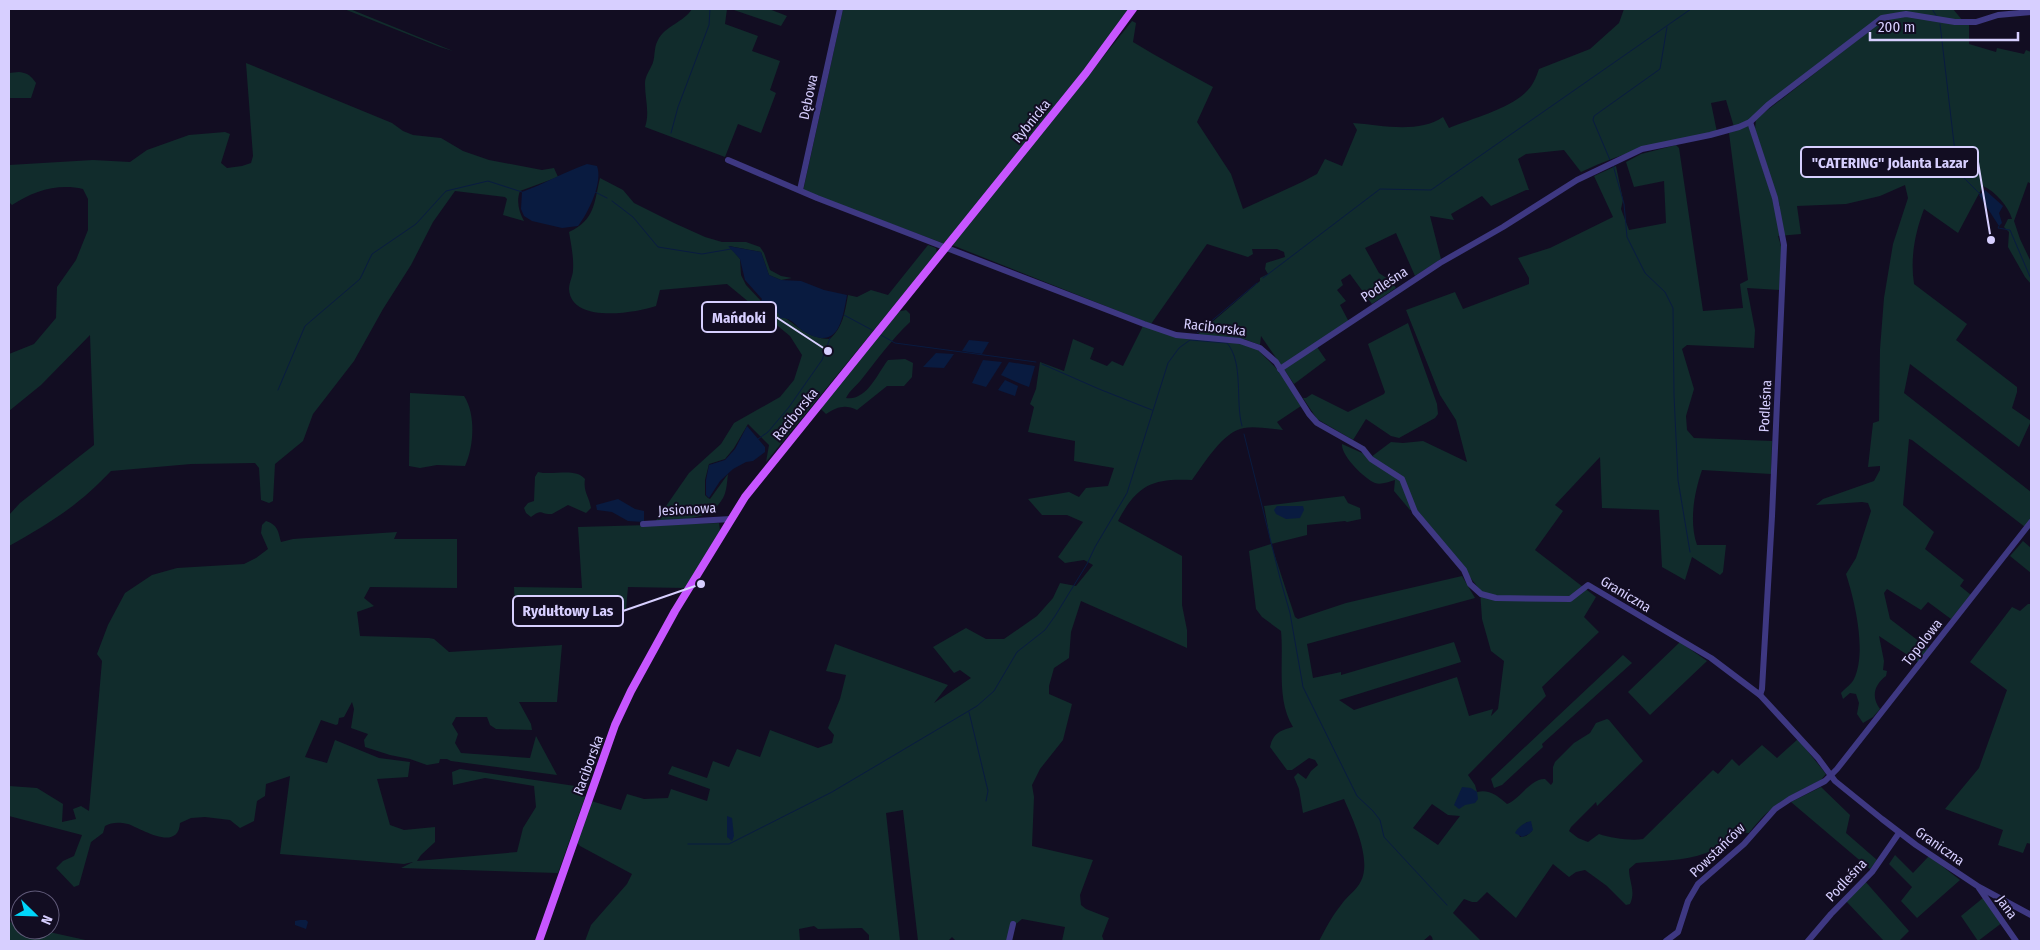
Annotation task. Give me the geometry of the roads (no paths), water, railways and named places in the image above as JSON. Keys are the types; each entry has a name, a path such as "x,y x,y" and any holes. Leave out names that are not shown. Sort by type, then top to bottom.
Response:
{"main road":[{"name":"Rybnicka","path":"945,246 1091,66 1134,9"},
{"name":"Raciborska","path":"539,941 615,726 631,691 675,611 745,497 945,246"}],"street":[{"name":"Dębowa","path":"800,190 840,9"},
{"name":"Podleśna","path":"1280,369 1440,263 1503,227 1577,180 1642,149 1710,135 1750,122 1768,105 1882,18 1906,14 1955,22 1976,22 1998,15 2031,12"},
{"name":"Podleśna","path":"1750,122 1775,198 1784,245 1772,516 1762,689 1760,695"},
{"path":"728,160 945,246"},
{"name":"Raciborska","path":"945,246 1056,291 1176,335 1240,341 1252,344 1260,348 1280,369"},
{"name":"Graniczna","path":"1280,369 1308,414 1317,423 1363,449 1371,459 1402,479 1415,512 1464,570 1470,584 1481,594 1496,598 1570,599 1588,585 1710,658 1760,695 1818,758 1835,781 1899,833 1979,887 2031,915"},
{"name":"Jesionowa","path":"643,524 731,519"},
{"name":"Topolowa","path":"1831,776 2031,522"},
{"name":"Powstańców","path":"1666,941 1678,932 1688,901 1698,884 1744,844 1775,809 1790,799 1817,786 1831,776"},
{"name":"Podleśna","path":"1808,941 1872,872 1899,833"},
{"name":"Jana","path":"1979,887 2016,941"},
{"path":"1009,941 1013,924"}],"water":[{"path":"587,164 597,166 597,188 578,226 562,228 532,221 524,216 521,209 522,192"},
{"path":"1985,190 2003,206 1999,213 2002,223 1999,226 1979,195"},
{"path":"728,246 761,252 769,275 781,280 801,281 824,290 847,295 843,315 836,331 831,336 824,338 815,337 803,331 790,320 780,318 778,313 765,311 759,305 762,299 745,280 740,259"},
{"path":"969,340 989,342 982,354 962,351"},
{"path":"936,353 954,354 944,368 923,367"},
{"path":"983,360 1002,362 986,387 972,383"},
{"path":"1009,362 1035,366 1029,387 1001,375"},
{"path":"1005,380 1018,386 1015,396 998,390"},
{"path":"747,426 765,447 765,452 753,461 746,462 733,469 720,481 709,498 706,495 706,480 709,465 725,460 735,449"},
{"path":"618,499 635,509 644,511 644,522 628,521 612,512 597,510 596,505"},
{"path":"1277,506 1303,506 1304,510 1300,518 1286,519 1276,514 1274,510"},
{"path":"1462,787 1471,788 1477,792 1478,799 1475,803 1465,805 1459,809 1454,805"},
{"path":"727,816 732,818 734,836 732,841 727,837"},
{"path":"1531,821 1533,830 1529,834 1522,837 1515,833 1521,826"},
{"path":"295,921 308,922 306,929 295,925"}],"waterway":[{"path":"671,133 678,107 709,25 710,9"},
{"path":"1263,278 1380,189 1431,190 1691,9"},
{"path":"1932,9 1937,17"},
{"path":"1940,24 1957,169 1980,194"},
{"path":"1610,160 1593,120 1594,116 1660,69 1667,27"},
{"path":"1613,165 1624,204 1627,237 1645,273 1665,292 1673,308 1674,395 1678,480 1690,552"},
{"path":"278,390 305,326 360,279 372,254 416,224 446,191 488,181 522,192"},
{"path":"595,192 607,198"},
{"path":"612,201 633,217 658,247 702,254 731,249"},
{"path":"1999,226 1998,228 2010,230 2031,279"},
{"path":"1197,333 1257,283"},
{"path":"844,315 872,330"},
{"path":"881,335 895,343 1036,362"},
{"path":"758,439 768,432 789,407 822,360 830,338"},
{"path":"688,844 729,844 832,792 977,706 994,691 1017,652 1045,630 1055,616 1127,493 1168,363 1179,348 1190,340 1227,343 1232,351 1236,361 1242,426"},
{"path":"1042,364 1152,410"},
{"path":"1244,434 1290,613 1303,687 1357,796 1380,820 1384,837 1447,905"},
{"path":"969,712 988,791 986,801"}],"place":[{"name":"\"CATERING\" Jolanta Lazar","path":"1991,240"},
{"name":"Mańdoki","path":"828,351"},
{"name":"Rydułtowy Las","path":"701,584"}]}
